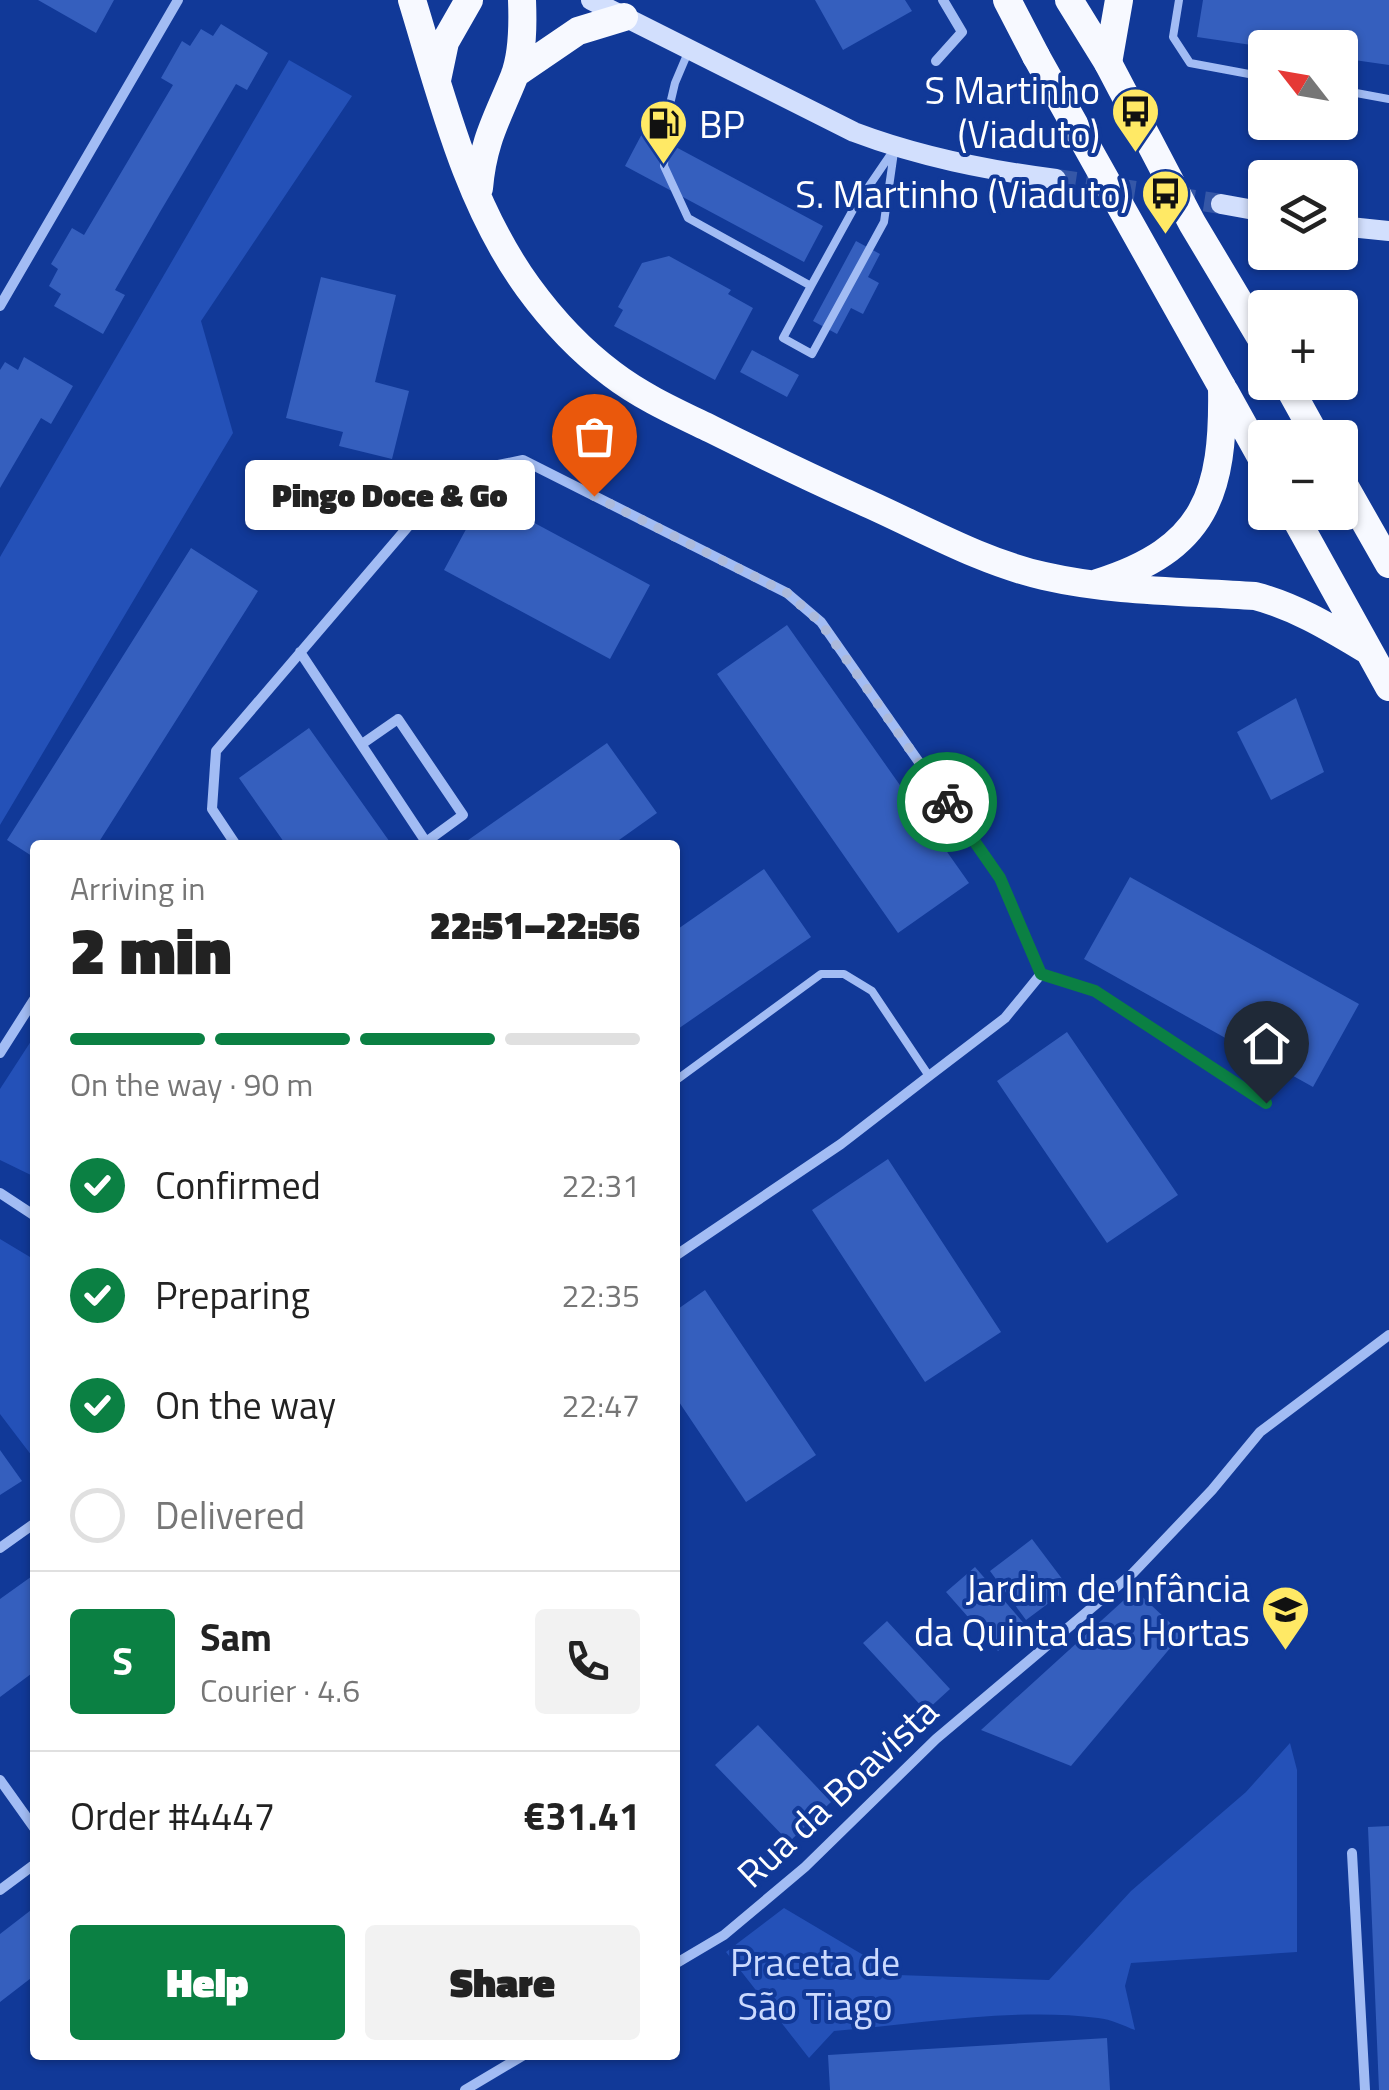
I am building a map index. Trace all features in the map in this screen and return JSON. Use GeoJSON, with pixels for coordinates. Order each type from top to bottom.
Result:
{"type":"FeatureCollection","features":[{"type":"Feature","properties":{"kind":"highway"},"geometry":{"type":"LineString","coordinates":[[412,0],[453,135],[506,254],[526,284],[583,350],[615,377],[656,402],[790,468],[984,556],[1038,575],[1087,586],[1268,600],[1316,620],[1369,651]]}},
{"type":"Feature","properties":{"kind":"highway"},"geometry":{"type":"LineString","coordinates":[[437,82],[445,42],[468,0]]}},
{"type":"Feature","properties":{"kind":"highway"},"geometry":{"type":"LineString","coordinates":[[478,194],[482,155],[515,74],[522,36],[522,0]]}},
{"type":"Feature","properties":{"kind":"highway"},"geometry":{"type":"LineString","coordinates":[[1007,0],[1248,434]]}},
{"type":"Feature","properties":{"kind":"highway"},"geometry":{"type":"LineString","coordinates":[[1069,0],[1248,316]]}},
{"type":"Feature","properties":{"kind":"highway"},"geometry":{"type":"LineString","coordinates":[[1108,63],[1120,0]]}},
{"type":"Feature","properties":{"kind":"highway"},"geometry":{"type":"LineString","coordinates":[[515,74],[578,31],[624,17]]}},
{"type":"Feature","properties":{"kind":"highway"},"geometry":{"type":"LineString","coordinates":[[453,135],[457,122],[468,112],[484,109],[496,113]]}},
{"type":"Feature","properties":{"kind":"highway"},"geometry":{"type":"LineString","coordinates":[[1087,586],[1133,571],[1168,549],[1194,522],[1212,491],[1220,466],[1222,387]]}},
{"type":"Feature","properties":{"kind":"highway"},"geometry":{"type":"LineString","coordinates":[[1358,510],[1389,564]]}},
{"type":"Feature","properties":{"kind":"highway"},"geometry":{"type":"LineString","coordinates":[[1302,530],[1389,686]]}},
{"type":"Feature","properties":{"kind":"main road"},"geometry":{"type":"LineString","coordinates":[[591,0],[813,113],[895,148],[989,170],[1056,179]]}},
{"type":"Feature","properties":{"kind":"main road"},"geometry":{"type":"LineString","coordinates":[[1220,204],[1248,209]]}},
{"type":"Feature","properties":{"kind":"main road"},"geometry":{"type":"LineString","coordinates":[[1358,228],[1389,231]]}},
{"type":"Feature","properties":{"kind":"street"},"geometry":{"type":"LineString","coordinates":[[0,306],[178,0]]}},
{"type":"Feature","properties":{"kind":"street"},"geometry":{"type":"LineString","coordinates":[[936,60],[962,32],[944,0]]}},
{"type":"Feature","properties":{"kind":"street"},"geometry":{"type":"LineString","coordinates":[[233,840],[212,810],[216,751],[453,474],[523,460],[787,593],[820,622],[1000,878],[1041,974],[1095,991],[1266,1103]]}},
{"type":"Feature","properties":{"kind":"street"},"geometry":{"type":"LineString","coordinates":[[300,652],[425,840]]}},
{"type":"Feature","properties":{"kind":"street"},"geometry":{"type":"LineString","coordinates":[[362,744],[398,718],[463,816],[429,840]]}},
{"type":"Feature","properties":{"kind":"street"},"geometry":{"type":"LineString","coordinates":[[680,1253],[841,1144],[1004,1018],[1041,974]]}},
{"type":"Feature","properties":{"kind":"street"},"geometry":{"type":"LineString","coordinates":[[0,1053],[30,1006]]}},
{"type":"Feature","properties":{"kind":"street"},"geometry":{"type":"LineString","coordinates":[[0,1193],[30,1213]]}},
{"type":"Feature","properties":{"kind":"street","name":"Rua da Boavista"},"geometry":{"type":"LineString","coordinates":[[680,1961],[724,1935],[806,1867],[936,1740],[1133,1573],[1212,1490],[1260,1432],[1389,1335]]}},
{"type":"Feature","properties":{"kind":"street"},"geometry":{"type":"LineString","coordinates":[[0,1548],[30,1527]]}},
{"type":"Feature","properties":{"kind":"street"},"geometry":{"type":"LineString","coordinates":[[0,1780],[30,1821]]}},
{"type":"Feature","properties":{"kind":"street"},"geometry":{"type":"LineString","coordinates":[[1352,1852],[1365,2090]]}},
{"type":"Feature","properties":{"kind":"street"},"geometry":{"type":"LineString","coordinates":[[0,1890],[30,1868]]}},
{"type":"Feature","properties":{"kind":"street"},"geometry":{"type":"LineString","coordinates":[[464,2090],[515,2060]]}},
{"type":"Feature","properties":{"kind":"lane"},"geometry":{"type":"LineString","coordinates":[[1178,0],[1173,37],[1190,63],[1248,73]]}},
{"type":"Feature","properties":{"kind":"lane"},"geometry":{"type":"LineString","coordinates":[[689,50],[674,83],[666,121],[664,166],[688,218],[811,286]]}},
{"type":"Feature","properties":{"kind":"lane"},"geometry":{"type":"LineString","coordinates":[[1358,93],[1389,99]]}},
{"type":"Feature","properties":{"kind":"lane"},"geometry":{"type":"LineString","coordinates":[[895,148],[884,222],[812,354],[783,338],[854,208],[895,148]]}},
{"type":"Feature","properties":{"kind":"lane"},"geometry":{"type":"LineString","coordinates":[[680,1077],[821,974],[844,974],[872,991],[929,1076]]}},
{"type":"Feature","properties":{"kind":"green space"},"geometry":{"type":"Polygon","coordinates":[[[289,60],[352,96],[201,321],[233,433],[0,825],[0,557],[289,60]]]}},
{"type":"Feature","properties":{"kind":"green space"},"geometry":{"type":"Polygon","coordinates":[[[30,1043],[30,1175],[0,1160],[0,1089],[30,1043]]]}},
{"type":"Feature","properties":{"kind":"green space"},"geometry":{"type":"Polygon","coordinates":[[[0,1239],[30,1257],[30,1453],[0,1414],[0,1239]]]}},
{"type":"Feature","properties":{"kind":"green space","name":"Praceta de São Tiago"},"geometry":{"type":"Polygon","coordinates":[[[1290,1743],[1297,1770],[1297,1952],[1131,1963],[1125,1986],[1135,2030],[1113,2021],[1067,2015],[967,2018],[834,2031],[809,2058],[726,1952],[784,1908],[897,1975],[1049,1980],[1131,1891],[1246,1792],[1290,1743]]]}},
{"type":"Feature","properties":{"kind":"building"},"geometry":{"type":"Polygon","coordinates":[[[38,0],[114,0],[96,33],[38,0]]]}},
{"type":"Feature","properties":{"kind":"building"},"geometry":{"type":"Polygon","coordinates":[[[815,0],[905,0],[912,11],[843,50],[815,0]]]}},
{"type":"Feature","properties":{"kind":"building"},"geometry":{"type":"Polygon","coordinates":[[[1203,0],[1389,0],[1389,65],[1358,61],[1358,30],[1248,30],[1248,44],[1197,37],[1203,0]]]}},
{"type":"Feature","properties":{"kind":"building"},"geometry":{"type":"Polygon","coordinates":[[[221,24],[268,53],[247,90],[236,84],[160,212],[115,290],[125,295],[103,334],[54,306],[61,294],[49,286],[58,269],[51,264],[72,228],[84,235],[173,85],[161,78],[182,41],[190,46],[201,29],[213,36],[221,24]]]}},
{"type":"Feature","properties":{"kind":"building"},"geometry":{"type":"Polygon","coordinates":[[[644,130],[823,226],[804,262],[625,166],[644,130]]]}},
{"type":"Feature","properties":{"kind":"building"},"geometry":{"type":"Polygon","coordinates":[[[856,241],[880,254],[868,277],[879,283],[863,314],[851,308],[837,334],[813,321],[856,241]]]}},
{"type":"Feature","properties":{"kind":"building"},"geometry":{"type":"Polygon","coordinates":[[[669,256],[731,290],[728,294],[753,308],[715,380],[614,326],[623,310],[618,307],[642,263],[669,256]]]}},
{"type":"Feature","properties":{"kind":"building"},"geometry":{"type":"Polygon","coordinates":[[[321,277],[396,295],[375,382],[409,391],[392,459],[339,446],[343,432],[286,418],[321,277]]]}},
{"type":"Feature","properties":{"kind":"building"},"geometry":{"type":"Polygon","coordinates":[[[752,350],[799,375],[787,397],[740,372],[752,350]]]}},
{"type":"Feature","properties":{"kind":"building"},"geometry":{"type":"Polygon","coordinates":[[[24,357],[73,386],[51,424],[41,418],[0,488],[0,370],[5,362],[18,370],[24,357]]]}},
{"type":"Feature","properties":{"kind":"building"},"geometry":{"type":"Polygon","coordinates":[[[484,496],[650,585],[610,659],[444,570],[484,496]]]}},
{"type":"Feature","properties":{"kind":"building"},"geometry":{"type":"Polygon","coordinates":[[[191,548],[258,591],[100,840],[30,840],[30,855],[7,840],[191,548]]]}},
{"type":"Feature","properties":{"kind":"building"},"geometry":{"type":"Polygon","coordinates":[[[787,625],[969,883],[898,933],[717,674],[787,625]]]}},
{"type":"Feature","properties":{"kind":"building"},"geometry":{"type":"Polygon","coordinates":[[[1296,698],[1324,772],[1271,800],[1237,732],[1296,698]]]}},
{"type":"Feature","properties":{"kind":"building"},"geometry":{"type":"Polygon","coordinates":[[[309,728],[388,840],[282,840],[239,778],[309,728]]]}},
{"type":"Feature","properties":{"kind":"building"},"geometry":{"type":"Polygon","coordinates":[[[607,743],[657,813],[619,840],[468,840],[607,743]]]}},
{"type":"Feature","properties":{"kind":"building"},"geometry":{"type":"Polygon","coordinates":[[[764,869],[811,937],[680,1028],[680,928],[764,869]]]}},
{"type":"Feature","properties":{"kind":"building"},"geometry":{"type":"Polygon","coordinates":[[[1130,877],[1359,1004],[1313,1087],[1084,959],[1130,877]]]}},
{"type":"Feature","properties":{"kind":"building"},"geometry":{"type":"Polygon","coordinates":[[[1067,1032],[1178,1195],[1107,1243],[997,1081],[1067,1032]]]}},
{"type":"Feature","properties":{"kind":"building"},"geometry":{"type":"Polygon","coordinates":[[[888,1159],[1001,1332],[925,1382],[812,1210],[888,1159]]]}},
{"type":"Feature","properties":{"kind":"building"},"geometry":{"type":"Polygon","coordinates":[[[705,1290],[816,1455],[746,1502],[680,1403],[680,1308],[705,1290]]]}},
{"type":"Feature","properties":{"kind":"building"},"geometry":{"type":"Polygon","coordinates":[[[0,1450],[22,1481],[0,1495],[0,1450]]]}},
{"type":"Feature","properties":{"kind":"building"},"geometry":{"type":"Polygon","coordinates":[[[1032,1539],[1069,1588],[1026,1620],[990,1571],[1032,1539]]]}},
{"type":"Feature","properties":{"kind":"building"},"geometry":{"type":"Polygon","coordinates":[[[975,1567],[1027,1627],[998,1651],[946,1592],[975,1567]]]}},
{"type":"Feature","properties":{"kind":"building"},"geometry":{"type":"Polygon","coordinates":[[[30,1578],[30,1675],[0,1697],[0,1599],[30,1578]]]}},
{"type":"Feature","properties":{"kind":"building"},"geometry":{"type":"Polygon","coordinates":[[[1135,1590],[1182,1634],[1071,1766],[981,1730],[1135,1590]]]}},
{"type":"Feature","properties":{"kind":"building"},"geometry":{"type":"Polygon","coordinates":[[[887,1621],[950,1689],[926,1711],[863,1643],[887,1621]]]}},
{"type":"Feature","properties":{"kind":"building"},"geometry":{"type":"Polygon","coordinates":[[[758,1725],[831,1802],[789,1842],[715,1765],[758,1725]]]}},
{"type":"Feature","properties":{"kind":"building"},"geometry":{"type":"Polygon","coordinates":[[[1389,1826],[1389,2090],[1379,2090],[1368,1827],[1389,1826]]]}},
{"type":"Feature","properties":{"kind":"building"},"geometry":{"type":"Polygon","coordinates":[[[30,1911],[30,1979],[0,2002],[0,1934],[30,1911]]]}},
{"type":"Feature","properties":{"kind":"building"},"geometry":{"type":"Polygon","coordinates":[[[1107,2038],[1110,2090],[830,2090],[828,2055],[1107,2038]]]}},
{"type":"Feature","properties":{"kind":"tunnel"},"geometry":{"type":"LineString","coordinates":[[1056,179],[1221,204]]}},
{"type":"Feature","properties":{"kind":"way so far"},"geometry":{"type":"LineString","coordinates":[[594,496],[787,593],[820,622],[947,802]]}},
{"type":"Feature","properties":{"kind":"place","name":"S Martinho (Viaduto)"},"geometry":{"type":"Point","coordinates":[1135,154]}},
{"type":"Feature","properties":{"kind":"place","name":"BP"},"geometry":{"type":"Point","coordinates":[664,166]}},
{"type":"Feature","properties":{"kind":"place","name":"S. Martinho (Viaduto)"},"geometry":{"type":"Point","coordinates":[1165,236]}},
{"type":"Feature","properties":{"kind":"place","name":"Pingo Doce & Go"},"geometry":{"type":"Point","coordinates":[594,496]}},
{"type":"Feature","properties":{"kind":"place","name":"Jardim de Infância da Quinta das Hortas"},"geometry":{"type":"Point","coordinates":[1285,1652]}},
{"type":"Feature","properties":{"kind":"route"},"geometry":{"type":"LineString","coordinates":[[947,802],[1000,878],[1041,974],[1095,991],[1266,1103]]}}]}
